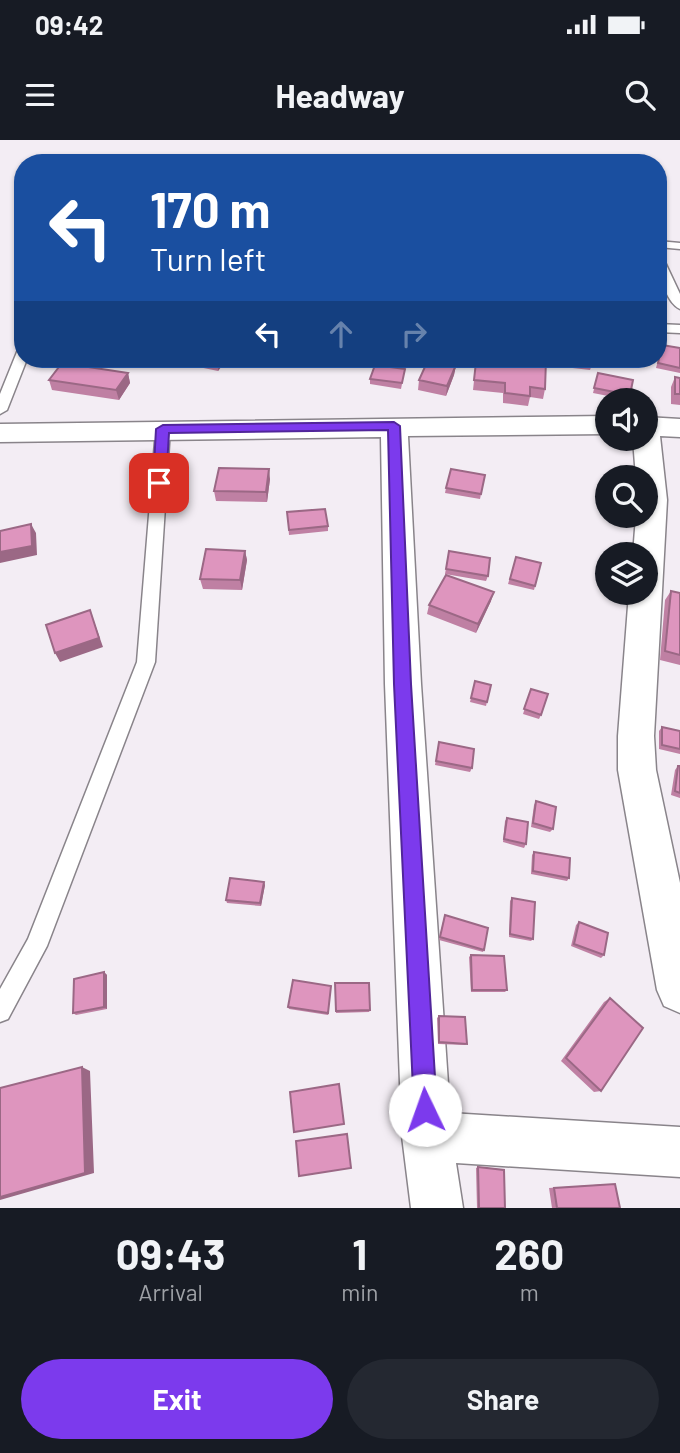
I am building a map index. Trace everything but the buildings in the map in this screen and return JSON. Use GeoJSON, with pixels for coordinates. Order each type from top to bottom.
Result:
{"type":"FeatureCollection","features":[{"type":"Feature","properties":{"kind":"street"},"geometry":{"type":"LineString","coordinates":[[0,433],[595,425]]}},
{"type":"Feature","properties":{"kind":"street"},"geometry":{"type":"LineString","coordinates":[[394,426],[402,684],[427,1136],[437,1208]]}},
{"type":"Feature","properties":{"kind":"street"},"geometry":{"type":"LineString","coordinates":[[658,427],[680,428]]}},
{"type":"Feature","properties":{"kind":"street"},"geometry":{"type":"LineString","coordinates":[[648,451],[652,500],[649,542]]}},
{"type":"Feature","properties":{"kind":"street"},"geometry":{"type":"LineString","coordinates":[[644,605],[636,736],[637,770],[680,990]]}},
{"type":"Feature","properties":{"kind":"street"},"geometry":{"type":"LineString","coordinates":[[427,1136],[680,1152]]}},
{"type":"Feature","properties":{"kind":"lane"},"geometry":{"type":"LineString","coordinates":[[667,278],[680,306]]}},
{"type":"Feature","properties":{"kind":"lane"},"geometry":{"type":"LineString","coordinates":[[0,410],[17,368]]}},
{"type":"Feature","properties":{"kind":"lane"},"geometry":{"type":"LineString","coordinates":[[0,1012],[36,946],[146,662],[163,429]]}},
{"type":"Feature","properties":{"kind":"route"},"geometry":{"type":"LineString","coordinates":[[159,483],[163,429],[394,426],[402,684],[425,1110]]}}]}
